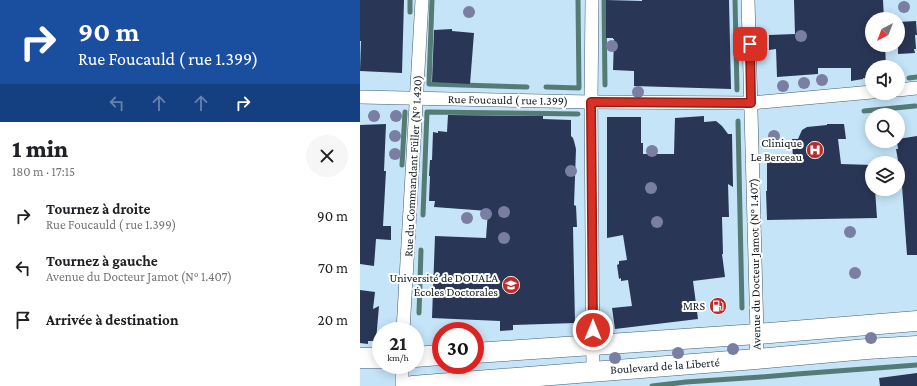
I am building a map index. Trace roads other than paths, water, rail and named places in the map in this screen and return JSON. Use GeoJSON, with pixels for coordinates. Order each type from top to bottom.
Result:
{"type":"FeatureCollection","features":[{"type":"Feature","properties":{"kind":"main road"},"geometry":{"type":"LineString","coordinates":[[484,352],[917,322]]}},
{"type":"Feature","properties":{"kind":"main road","name":"Boulevard de la Liberté"},"geometry":{"type":"LineString","coordinates":[[412,386],[917,346]]}},
{"type":"Feature","properties":{"kind":"main road"},"geometry":{"type":"LineString","coordinates":[[360,358],[372,358]]}},
{"type":"Feature","properties":{"kind":"street","name":"Rue du Commandant Füller (N° 1.420)"},"geometry":{"type":"LineString","coordinates":[[404,322],[422,0]]}},
{"type":"Feature","properties":{"kind":"street"},"geometry":{"type":"LineString","coordinates":[[592,0],[591,102],[594,372]]}},
{"type":"Feature","properties":{"kind":"street","name":"Avenue du Docteur Jamot (N° 1.407)"},"geometry":{"type":"LineString","coordinates":[[748,0],[757,334],[756,359]]}},
{"type":"Feature","properties":{"kind":"street"},"geometry":{"type":"LineString","coordinates":[[905,89],[917,88]]}},
{"type":"Feature","properties":{"kind":"street","name":"Rue Foucauld ( rue 1.399)"},"geometry":{"type":"LineString","coordinates":[[360,97],[591,102],[751,103],[865,93]]}},
{"type":"Feature","properties":{"kind":"street"},"geometry":{"type":"LineString","coordinates":[[402,374],[402,386]]}},
{"type":"Feature","properties":{"kind":"waterway"},"geometry":{"type":"LineString","coordinates":[[410,0],[410,12]]}},
{"type":"Feature","properties":{"kind":"waterway"},"geometry":{"type":"LineString","coordinates":[[432,0],[429,84],[527,87]]}},
{"type":"Feature","properties":{"kind":"waterway"},"geometry":{"type":"LineString","coordinates":[[546,87],[579,88],[578,0]]}},
{"type":"Feature","properties":{"kind":"waterway"},"geometry":{"type":"LineString","coordinates":[[604,0],[605,85]]}},
{"type":"Feature","properties":{"kind":"waterway"},"geometry":{"type":"LineString","coordinates":[[735,0],[737,90]]}},
{"type":"Feature","properties":{"kind":"waterway"},"geometry":{"type":"LineString","coordinates":[[909,78],[917,77]]}},
{"type":"Feature","properties":{"kind":"waterway"},"geometry":{"type":"LineString","coordinates":[[864,111],[915,106]]}},
{"type":"Feature","properties":{"kind":"waterway"},"geometry":{"type":"LineString","coordinates":[[402,165],[405,112]]}},
{"type":"Feature","properties":{"kind":"waterway"},"geometry":{"type":"LineString","coordinates":[[423,215],[427,112],[578,114]]}},
{"type":"Feature","properties":{"kind":"waterway"},"geometry":{"type":"LineString","coordinates":[[738,121],[742,308]]}},
{"type":"Feature","properties":{"kind":"waterway"},"geometry":{"type":"LineString","coordinates":[[419,313],[421,250]]}},
{"type":"Feature","properties":{"kind":"waterway"},"geometry":{"type":"LineString","coordinates":[[652,386],[686,382],[917,365]]}},
{"type":"Feature","properties":{"kind":"place","name":"Clinique Le Berceau"},"geometry":{"type":"Point","coordinates":[815,150]}},
{"type":"Feature","properties":{"kind":"place","name":"Université de DOUALA Écoles Doctorales"},"geometry":{"type":"Point","coordinates":[511,285]}},
{"type":"Feature","properties":{"kind":"place","name":"MRS"},"geometry":{"type":"Point","coordinates":[718,306]}}]}
